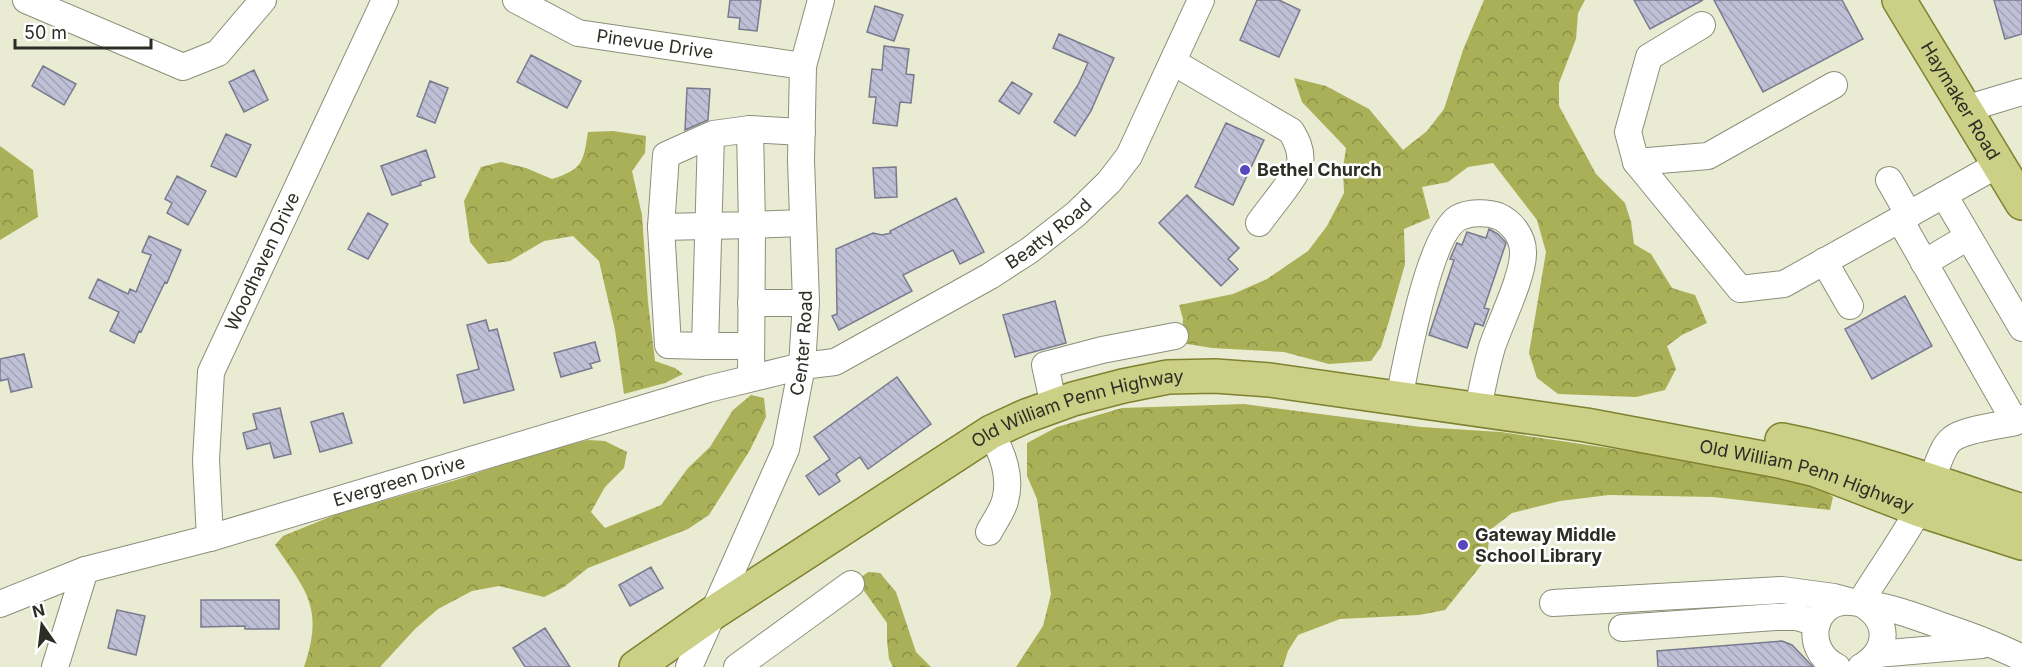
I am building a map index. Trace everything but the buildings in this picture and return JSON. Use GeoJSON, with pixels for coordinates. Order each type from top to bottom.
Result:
{"type":"FeatureCollection","features":[{"type":"Feature","properties":{"kind":"main road","name":"Haymaker Road"},"geometry":{"type":"LineString","coordinates":[[1899,0],[2022,203]]}},
{"type":"Feature","properties":{"kind":"main road","name":"Old William Penn Highway"},"geometry":{"type":"LineString","coordinates":[[636,667],[713,613],[991,432],[1054,406],[1123,386],[1168,377],[1215,376],[1270,381],[1586,425],[1685,429],[1778,439],[1818,447],[2022,543]]}},
{"type":"Feature","properties":{"kind":"main road","name":"Old William Penn Highway"},"geometry":{"type":"LineString","coordinates":[[1926,496],[2022,511]]}},
{"type":"Feature","properties":{"kind":"street"},"geometry":{"type":"LineString","coordinates":[[26,0],[183,67],[218,53],[263,0]]}},
{"type":"Feature","properties":{"kind":"street","name":"Woodhaven Drive"},"geometry":{"type":"LineString","coordinates":[[210,538],[206,460],[211,372],[385,0]]}},
{"type":"Feature","properties":{"kind":"street","name":"Pinevue Drive"},"geometry":{"type":"LineString","coordinates":[[516,0],[578,33],[803,66]]}},
{"type":"Feature","properties":{"kind":"street","name":"Center Road"},"geometry":{"type":"LineString","coordinates":[[693,666],[713,613],[786,448],[802,366],[806,303],[801,132],[803,66],[821,0]]}},
{"type":"Feature","properties":{"kind":"street","name":"Beatty Road"},"geometry":{"type":"LineString","coordinates":[[802,366],[835,362],[864,347],[990,276],[1030,250],[1076,214],[1109,182],[1129,156],[1201,0]]}},
{"type":"Feature","properties":{"kind":"street"},"geometry":{"type":"LineString","coordinates":[[1702,26],[1649,57],[1628,132],[1636,162],[1740,289],[1784,284],[1999,164]]}},
{"type":"Feature","properties":{"kind":"street"},"geometry":{"type":"LineString","coordinates":[[1173,62],[1291,131],[1296,140],[1301,152],[1300,165],[1259,223]]}},
{"type":"Feature","properties":{"kind":"street"},"geometry":{"type":"LineString","coordinates":[[1636,162],[1708,156],[1834,85]]}},
{"type":"Feature","properties":{"kind":"street"},"geometry":{"type":"LineString","coordinates":[[1965,109],[2022,92]]}},
{"type":"Feature","properties":{"kind":"street"},"geometry":{"type":"LineString","coordinates":[[750,129],[751,378]]}},
{"type":"Feature","properties":{"kind":"street"},"geometry":{"type":"LineString","coordinates":[[751,346],[668,345],[661,227],[666,155],[711,135],[750,129],[801,132]]}},
{"type":"Feature","properties":{"kind":"street"},"geometry":{"type":"LineString","coordinates":[[705,346],[711,135]]}},
{"type":"Feature","properties":{"kind":"street"},"geometry":{"type":"LineString","coordinates":[[1855,602],[1926,496],[1945,447],[1953,438],[2018,420],[1924,262],[1889,180]]}},
{"type":"Feature","properties":{"kind":"street"},"geometry":{"type":"LineString","coordinates":[[1944,195],[2022,328]]}},
{"type":"Feature","properties":{"kind":"street"},"geometry":{"type":"LineString","coordinates":[[1399,399],[1409,348],[1435,254],[1448,230],[1458,219],[1476,213],[1498,216],[1510,224],[1518,233],[1524,251],[1521,268],[1492,349],[1478,409]]}},
{"type":"Feature","properties":{"kind":"street"},"geometry":{"type":"LineString","coordinates":[[661,227],[803,223]]}},
{"type":"Feature","properties":{"kind":"street"},"geometry":{"type":"LineString","coordinates":[[1924,262],[1968,237]]}},
{"type":"Feature","properties":{"kind":"street"},"geometry":{"type":"LineString","coordinates":[[1824,261],[1850,306]]}},
{"type":"Feature","properties":{"kind":"street"},"geometry":{"type":"LineString","coordinates":[[751,303],[806,303]]}},
{"type":"Feature","properties":{"kind":"street"},"geometry":{"type":"LineString","coordinates":[[1054,406],[1045,365],[1102,350],[1175,336]]}},
{"type":"Feature","properties":{"kind":"street","name":"Evergreen Drive"},"geometry":{"type":"LineString","coordinates":[[0,604],[85,570],[210,538],[697,392],[802,366]]}},
{"type":"Feature","properties":{"kind":"street"},"geometry":{"type":"LineString","coordinates":[[989,531],[1005,502],[1008,477],[1002,453],[991,432]]}},
{"type":"Feature","properties":{"kind":"street"},"geometry":{"type":"LineString","coordinates":[[56,667],[85,570]]}},
{"type":"Feature","properties":{"kind":"street"},"geometry":{"type":"LineString","coordinates":[[737,667],[851,584]]}},
{"type":"Feature","properties":{"kind":"street"},"geometry":{"type":"LineString","coordinates":[[1782,590],[1784,617]]}},
{"type":"Feature","properties":{"kind":"street"},"geometry":{"type":"LineString","coordinates":[[1553,603],[1782,590],[1834,597],[1895,610],[1992,644],[2022,658]]}},
{"type":"Feature","properties":{"kind":"street"},"geometry":{"type":"LineString","coordinates":[[1837,667],[1820,654],[1815,633],[1817,623],[1830,607],[1839,603],[1855,602],[1869,608],[1881,625],[1881,644],[1869,660]]}},
{"type":"Feature","properties":{"kind":"street"},"geometry":{"type":"LineString","coordinates":[[1622,628],[1784,617],[1797,617],[1817,623]]}},
{"type":"Feature","properties":{"kind":"street"},"geometry":{"type":"LineString","coordinates":[[1869,660],[1992,644]]}},
{"type":"Feature","properties":{"kind":"green space"},"geometry":{"type":"Polygon","coordinates":[[[1484,0],[1585,0],[1578,13],[1576,39],[1559,83],[1559,106],[1596,174],[1625,203],[1634,244],[1651,254],[1672,288],[1695,295],[1707,323],[1682,335],[1667,346],[1676,369],[1665,390],[1636,397],[1558,394],[1537,378],[1529,353],[1546,252],[1537,220],[1493,163],[1468,167],[1448,182],[1422,187],[1430,218],[1404,229],[1405,264],[1381,347],[1371,361],[1329,364],[1284,352],[1212,348],[1181,343],[1183,319],[1179,305],[1233,294],[1267,279],[1308,251],[1327,226],[1344,193],[1343,168],[1346,148],[1302,102],[1294,78],[1326,86],[1369,109],[1403,150],[1427,131],[1444,109],[1463,50],[1484,0]]]}},
{"type":"Feature","properties":{"kind":"green space"},"geometry":{"type":"Polygon","coordinates":[[[613,131],[646,136],[645,153],[632,171],[642,215],[655,361],[675,368],[683,374],[665,383],[624,394],[615,330],[599,261],[573,236],[544,241],[510,261],[488,264],[470,242],[464,201],[481,167],[501,162],[526,168],[552,179],[570,172],[580,163],[585,151],[588,132],[613,131]]]}},
{"type":"Feature","properties":{"kind":"green space"},"geometry":{"type":"Polygon","coordinates":[[[0,146],[33,170],[38,217],[0,240],[0,146]]]}},
{"type":"Feature","properties":{"kind":"green space"},"geometry":{"type":"Polygon","coordinates":[[[751,395],[764,398],[766,417],[750,450],[709,515],[688,529],[588,568],[564,587],[544,597],[499,586],[472,591],[438,609],[415,629],[380,667],[304,667],[310,647],[312,615],[304,589],[275,545],[283,536],[337,514],[456,480],[536,453],[588,440],[605,441],[627,452],[624,468],[605,487],[591,512],[605,528],[661,505],[688,468],[710,447],[733,410],[751,395]]]}},
{"type":"Feature","properties":{"kind":"green space"},"geometry":{"type":"Polygon","coordinates":[[[1244,404],[1421,427],[1501,432],[1803,477],[1833,497],[1830,510],[1713,497],[1609,495],[1560,501],[1512,513],[1490,530],[1487,558],[1445,610],[1419,615],[1340,619],[1298,635],[1288,651],[1283,667],[1016,667],[1043,626],[1051,594],[1037,499],[1027,476],[1027,443],[1057,427],[1122,408],[1244,404]]]}},
{"type":"Feature","properties":{"kind":"green space"},"geometry":{"type":"Polygon","coordinates":[[[868,572],[880,573],[896,592],[916,652],[931,667],[893,667],[889,659],[887,623],[862,588],[860,578],[868,572]]]}},
{"type":"Feature","properties":{"kind":"place","name":"Bethel Church"},"geometry":{"type":"Point","coordinates":[1245,170]}},
{"type":"Feature","properties":{"kind":"place","name":"Gateway Middle School Library"},"geometry":{"type":"Point","coordinates":[1463,545]}}]}
